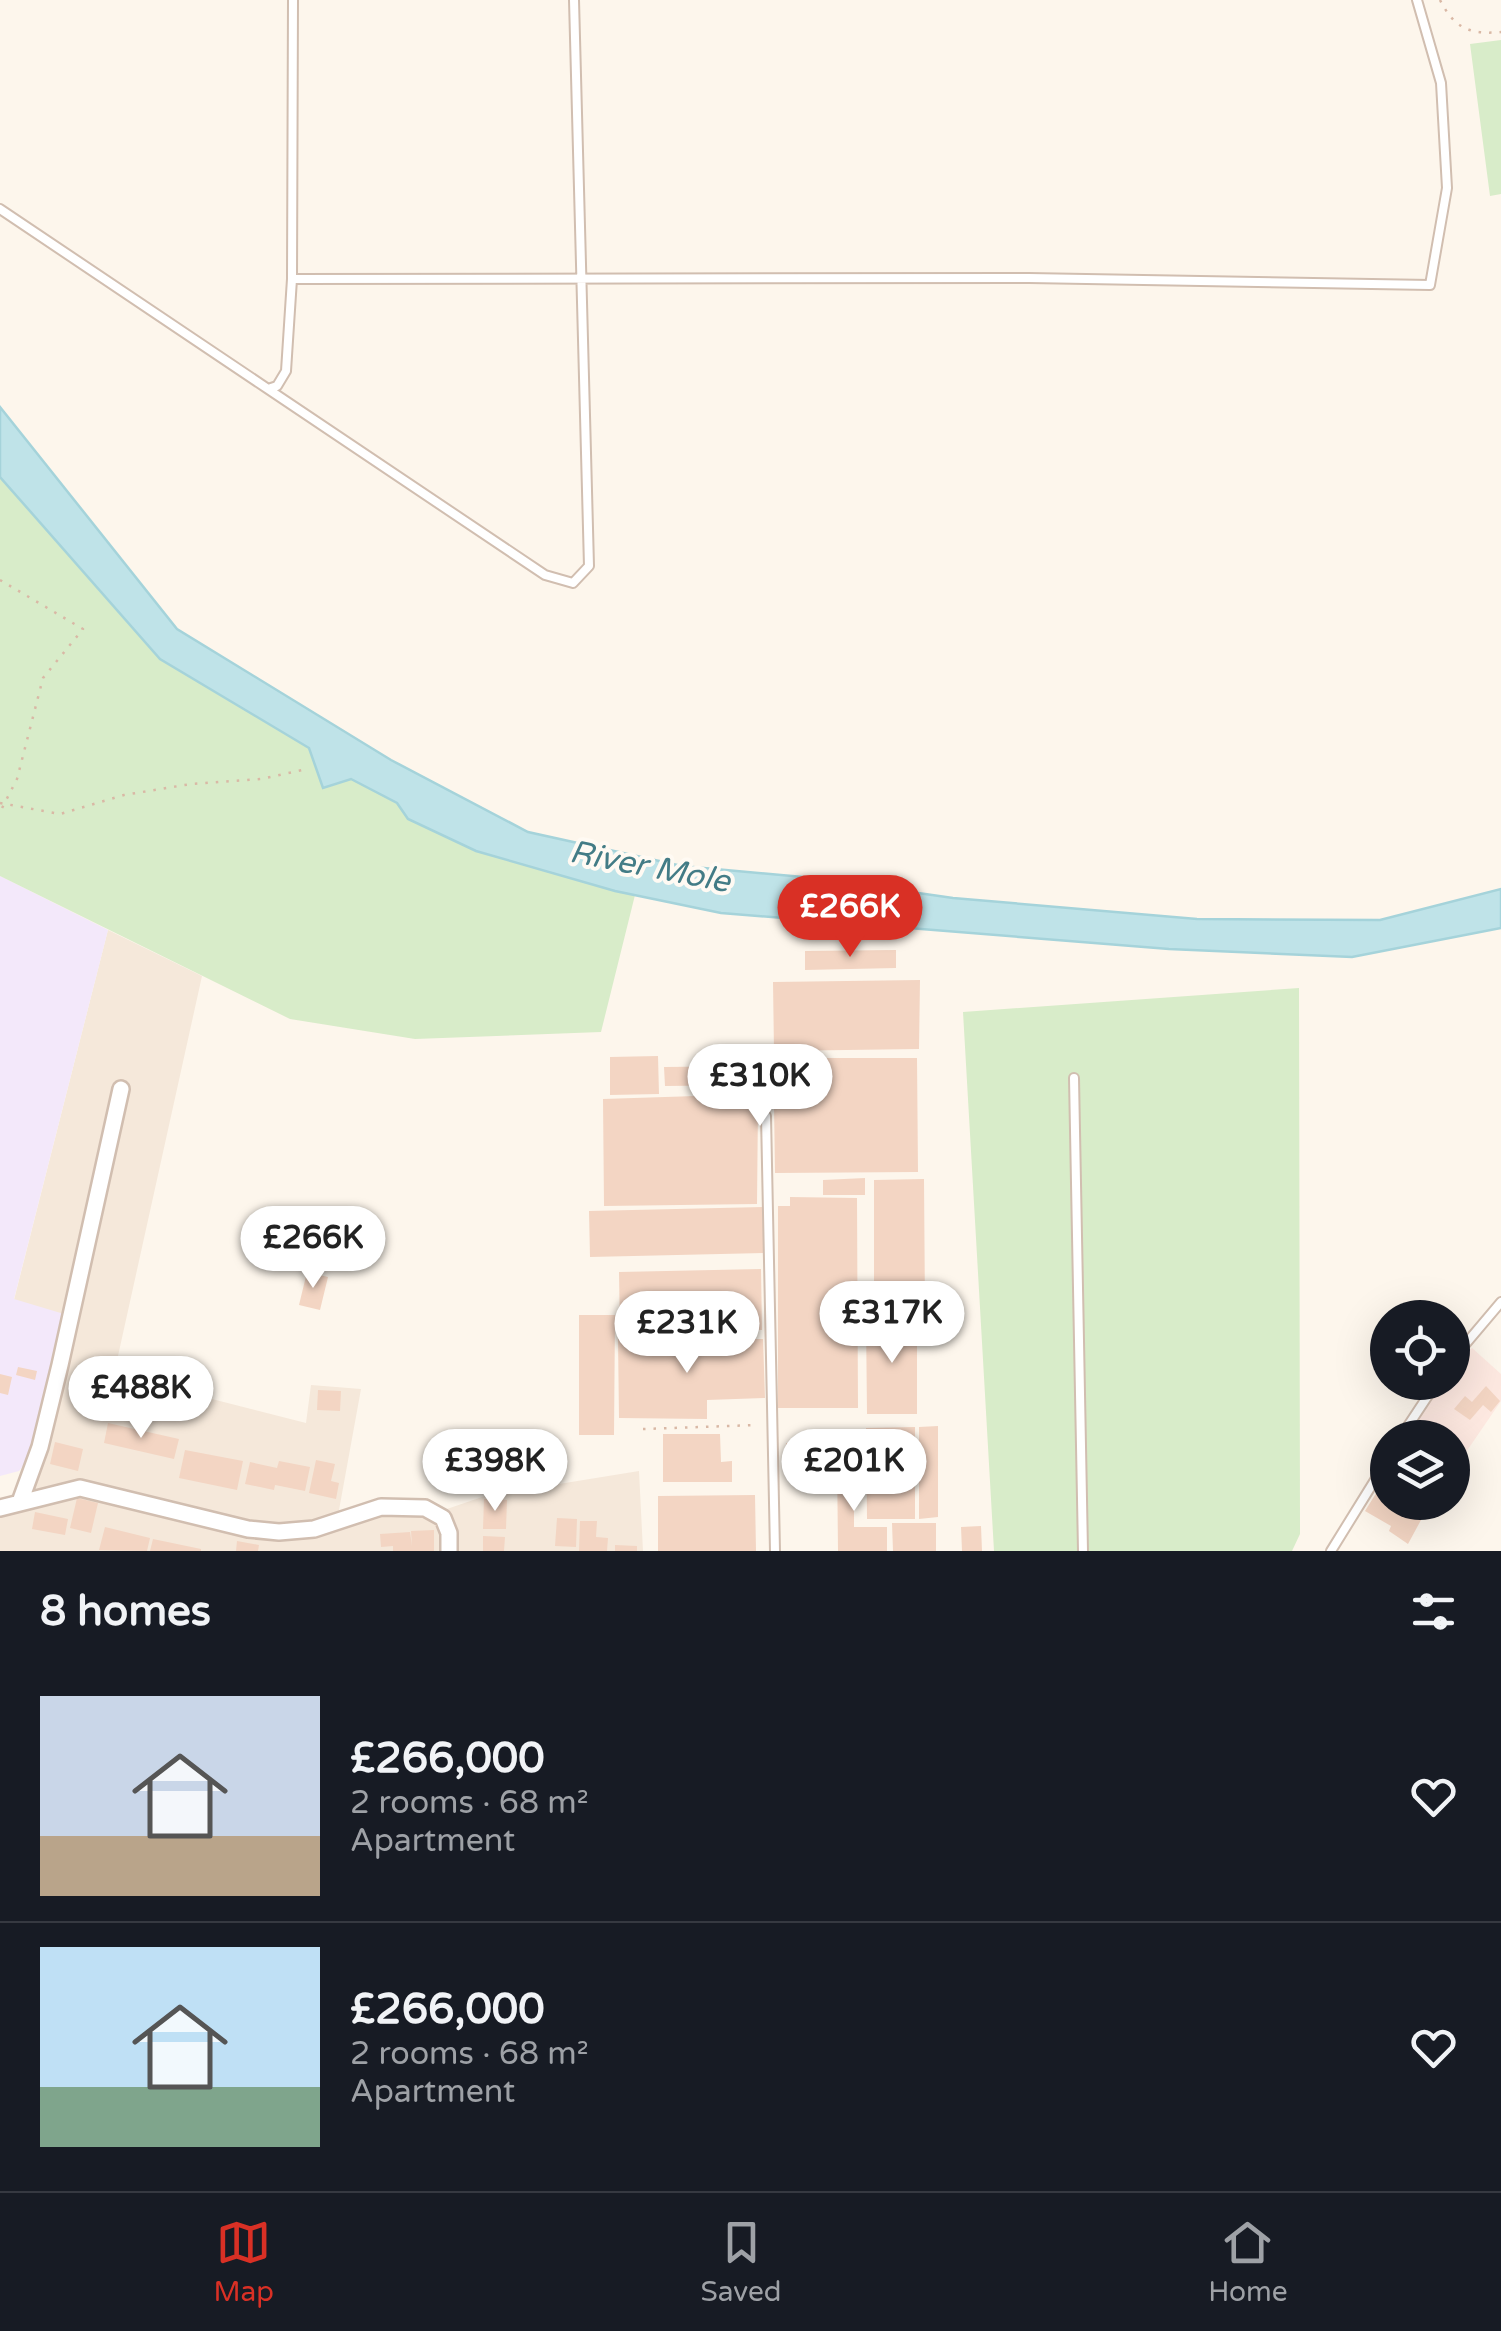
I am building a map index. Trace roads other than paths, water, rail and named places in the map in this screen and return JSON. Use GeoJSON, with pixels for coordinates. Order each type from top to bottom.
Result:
{"type":"FeatureCollection","features":[{"type":"Feature","properties":{"kind":"street"},"geometry":{"type":"LineString","coordinates":[[20,1502],[40,1447],[60,1365],[120,1089]]}},
{"type":"Feature","properties":{"kind":"street"},"geometry":{"type":"LineString","coordinates":[[0,1508],[69,1489],[93,1489],[248,1529],[279,1532],[314,1529],[381,1507],[425,1508],[443,1518],[449,1533],[448,1551]]}},
{"type":"Feature","properties":{"kind":"lane"},"geometry":{"type":"LineString","coordinates":[[268,389],[277,386],[286,372],[292,279],[293,0]]}},
{"type":"Feature","properties":{"kind":"lane"},"geometry":{"type":"LineString","coordinates":[[0,209],[545,575],[573,583],[589,566],[574,0]]}},
{"type":"Feature","properties":{"kind":"lane"},"geometry":{"type":"LineString","coordinates":[[292,279],[1028,278],[1430,285],[1447,188],[1441,83],[1418,0]]}},
{"type":"Feature","properties":{"kind":"lane"},"geometry":{"type":"LineString","coordinates":[[1074,1078],[1084,1551]]}},
{"type":"Feature","properties":{"kind":"lane"},"geometry":{"type":"LineString","coordinates":[[766,1116],[774,1551]]}},
{"type":"Feature","properties":{"kind":"lane"},"geometry":{"type":"LineString","coordinates":[[1470,1339],[1501,1302]]}},
{"type":"Feature","properties":{"kind":"lane"},"geometry":{"type":"LineString","coordinates":[[1331,1551],[1370,1488]]}},
{"type":"Feature","properties":{"kind":"water","name":"River Mole"},"geometry":{"type":"Polygon","coordinates":[[[0,407],[177,629],[391,760],[528,832],[682,866],[814,878],[953,898],[1197,919],[1380,920],[1501,889],[1501,928],[1352,957],[1169,949],[721,913],[615,891],[476,851],[408,819],[397,803],[351,779],[323,788],[309,748],[160,659],[0,477],[0,407]]]}}]}
